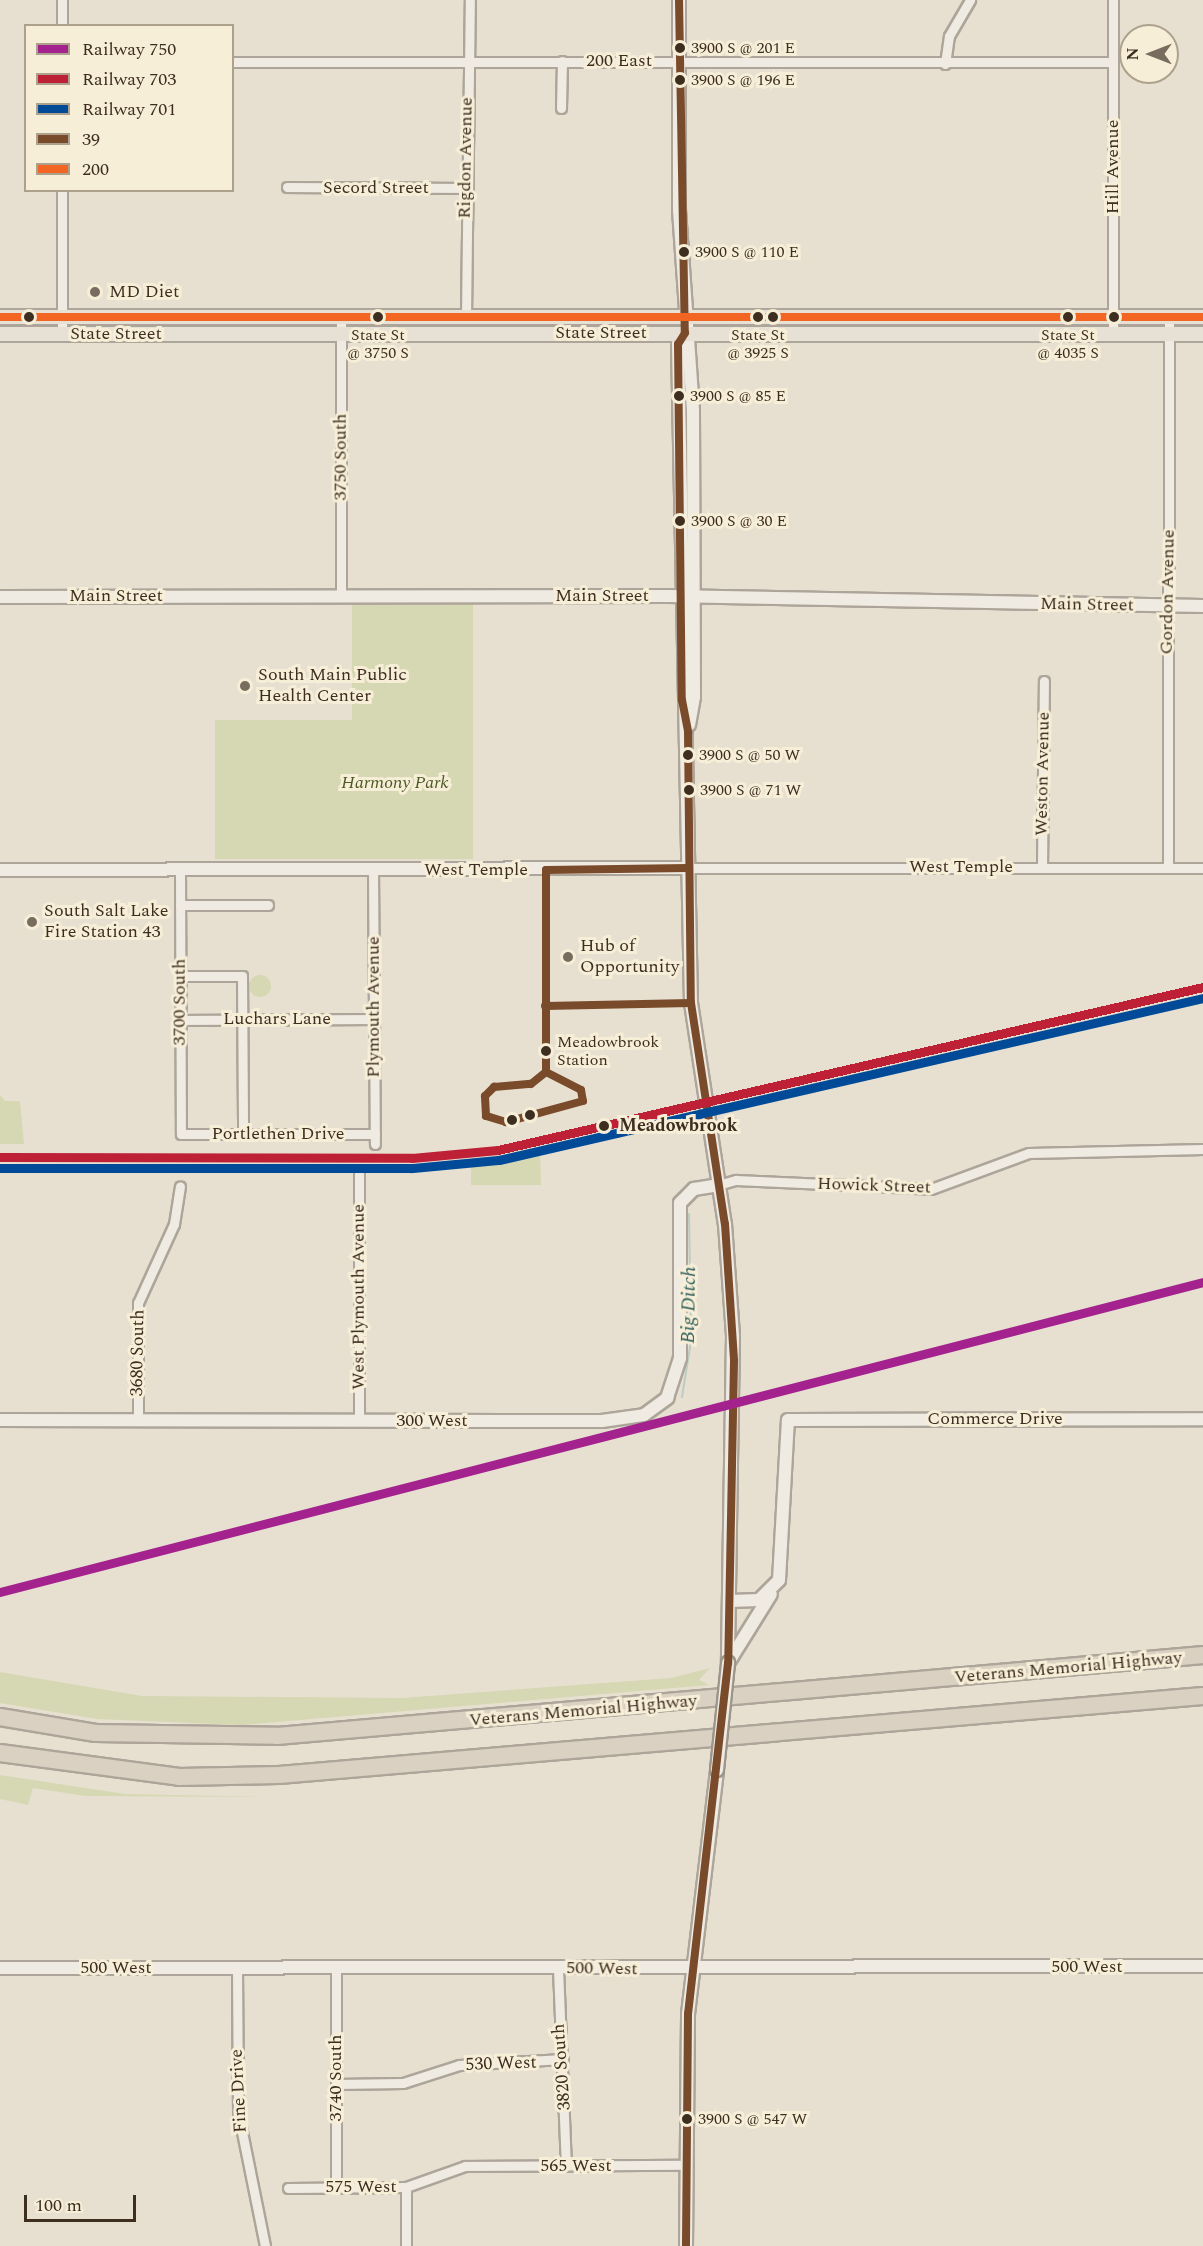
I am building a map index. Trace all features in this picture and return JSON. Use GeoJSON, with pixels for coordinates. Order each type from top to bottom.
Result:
{"type":"FeatureCollection","features":[{"type":"Feature","properties":{"kind":"highway","name":"Veterans Memorial Highway"},"geometry":{"type":"LineString","coordinates":[[0,1717],[96,1733],[277,1736],[1203,1655]]}},
{"type":"Feature","properties":{"kind":"highway","name":"Veterans Memorial Highway"},"geometry":{"type":"LineString","coordinates":[[0,1753],[97,1771],[178,1777],[279,1775],[1203,1696]]}},
{"type":"Feature","properties":{"kind":"main road"},"geometry":{"type":"LineString","coordinates":[[679,0],[685,333],[678,344],[694,697],[688,732],[691,1003],[729,1264],[734,1382],[728,1663],[717,1770],[691,1969],[686,2246]]}},
{"type":"Feature","properties":{"kind":"main road","name":"State Street"},"geometry":{"type":"LineString","coordinates":[[0,317],[341,318],[685,315],[1203,317]]}},
{"type":"Feature","properties":{"kind":"main road","name":"State Street"},"geometry":{"type":"LineString","coordinates":[[0,334],[1203,334]]}},
{"type":"Feature","properties":{"kind":"main road","name":"Main Street"},"geometry":{"type":"LineString","coordinates":[[0,597],[688,597],[1203,606]]}},
{"type":"Feature","properties":{"kind":"main road","name":"West Temple"},"geometry":{"type":"LineString","coordinates":[[0,870],[688,868]]}},
{"type":"Feature","properties":{"kind":"main road","name":"300 West"},"geometry":{"type":"LineString","coordinates":[[0,1420],[615,1421],[652,1411],[672,1389],[680,1358],[679,1209],[694,1189],[718,1185]]}},
{"type":"Feature","properties":{"kind":"main road","name":"Commerce Drive"},"geometry":{"type":"LineString","coordinates":[[771,1593],[783,1566],[788,1420],[1203,1419]]}},
{"type":"Feature","properties":{"kind":"main road"},"geometry":{"type":"LineString","coordinates":[[730,1602],[771,1593]]}},
{"type":"Feature","properties":{"kind":"main road"},"geometry":{"type":"LineString","coordinates":[[728,1663],[771,1593]]}},
{"type":"Feature","properties":{"kind":"main road","name":"500 West"},"geometry":{"type":"LineString","coordinates":[[0,1968],[691,1969],[1203,1966]]}},
{"type":"Feature","properties":{"kind":"street"},"geometry":{"type":"LineString","coordinates":[[62,0],[62,24]]}},
{"type":"Feature","properties":{"kind":"street","name":"Rigdon Avenue"},"geometry":{"type":"LineString","coordinates":[[466,316],[470,0]]}},
{"type":"Feature","properties":{"kind":"street"},"geometry":{"type":"LineString","coordinates":[[945,64],[949,36],[970,0]]}},
{"type":"Feature","properties":{"kind":"street","name":"Hill Avenue"},"geometry":{"type":"LineString","coordinates":[[1113,0],[1113,334]]}},
{"type":"Feature","properties":{"kind":"street"},"geometry":{"type":"LineString","coordinates":[[561,108],[562,61]]}},
{"type":"Feature","properties":{"kind":"street","name":"200 East"},"geometry":{"type":"LineString","coordinates":[[234,62],[562,61],[945,64],[1113,62]]}},
{"type":"Feature","properties":{"kind":"street","name":"Secord Street"},"geometry":{"type":"LineString","coordinates":[[286,187],[466,188]]}},
{"type":"Feature","properties":{"kind":"street"},"geometry":{"type":"LineString","coordinates":[[62,192],[62,334]]}},
{"type":"Feature","properties":{"kind":"street","name":"Gordon Avenue"},"geometry":{"type":"LineString","coordinates":[[1168,867],[1169,317]]}},
{"type":"Feature","properties":{"kind":"street","name":"3750 South"},"geometry":{"type":"LineString","coordinates":[[341,318],[341,596]]}},
{"type":"Feature","properties":{"kind":"street","name":"Weston Avenue"},"geometry":{"type":"LineString","coordinates":[[1042,866],[1044,681]]}},
{"type":"Feature","properties":{"kind":"street","name":"West Temple"},"geometry":{"type":"LineString","coordinates":[[688,868],[1042,866],[1203,868]]}},
{"type":"Feature","properties":{"kind":"street","name":"3700 South"},"geometry":{"type":"LineString","coordinates":[[180,870],[181,1134]]}},
{"type":"Feature","properties":{"kind":"street","name":"Plymouth Avenue"},"geometry":{"type":"LineString","coordinates":[[373,870],[375,1139]]}},
{"type":"Feature","properties":{"kind":"street"},"geometry":{"type":"LineString","coordinates":[[180,905],[268,905]]}},
{"type":"Feature","properties":{"kind":"street"},"geometry":{"type":"LineString","coordinates":[[180,976],[242,976],[243,1134]]}},
{"type":"Feature","properties":{"kind":"street","name":"Luchars Lane"},"geometry":{"type":"LineString","coordinates":[[180,1020],[374,1019]]}},
{"type":"Feature","properties":{"kind":"street","name":"Portlethen Drive"},"geometry":{"type":"LineString","coordinates":[[181,1134],[375,1139]]}},
{"type":"Feature","properties":{"kind":"street","name":"Howick Street"},"geometry":{"type":"LineString","coordinates":[[718,1185],[736,1180],[931,1189],[1029,1153],[1203,1149]]}},
{"type":"Feature","properties":{"kind":"street","name":"West Plymouth Avenue"},"geometry":{"type":"LineString","coordinates":[[359,1174],[359,1421]]}},
{"type":"Feature","properties":{"kind":"street","name":"3680 South"},"geometry":{"type":"LineString","coordinates":[[138,1421],[138,1303],[174,1224],[180,1186]]}},
{"type":"Feature","properties":{"kind":"street","name":"Fine Drive"},"geometry":{"type":"LineString","coordinates":[[237,1968],[238,2120],[261,2205],[266,2246]]}},
{"type":"Feature","properties":{"kind":"street","name":"3740 South"},"geometry":{"type":"LineString","coordinates":[[336,1968],[336,2187]]}},
{"type":"Feature","properties":{"kind":"street","name":"3820 South"},"geometry":{"type":"LineString","coordinates":[[558,1968],[566,2166]]}},
{"type":"Feature","properties":{"kind":"street","name":"530 West"},"geometry":{"type":"LineString","coordinates":[[336,2084],[403,2084],[439,2071],[469,2064],[563,2059]]}},
{"type":"Feature","properties":{"kind":"street","name":"565 West"},"geometry":{"type":"LineString","coordinates":[[465,2166],[686,2166]]}},
{"type":"Feature","properties":{"kind":"street","name":"575 West"},"geometry":{"type":"LineString","coordinates":[[288,2187],[406,2187],[465,2166]]}},
{"type":"Feature","properties":{"kind":"street"},"geometry":{"type":"LineString","coordinates":[[406,2187],[406,2246]]}},
{"type":"Feature","properties":{"kind":"green space","name":"Harmony Park"},"geometry":{"type":"Polygon","coordinates":[[[352,604],[473,604],[473,859],[215,859],[215,720],[352,720],[352,604]]]}},
{"type":"Feature","properties":{"kind":"green space"},"geometry":{"type":"Polygon","coordinates":[[[260,975],[268,978],[271,986],[268,994],[260,997],[252,994],[249,986],[252,978],[260,975]]]}},
{"type":"Feature","properties":{"kind":"green space"},"geometry":{"type":"Polygon","coordinates":[[[0,1095],[5,1101],[20,1101],[24,1144],[0,1144],[0,1095]]]}},
{"type":"Feature","properties":{"kind":"green space"},"geometry":{"type":"Polygon","coordinates":[[[540,1150],[541,1185],[471,1185],[471,1163],[540,1150]]]}},
{"type":"Feature","properties":{"kind":"green space"},"geometry":{"type":"Polygon","coordinates":[[[710,1668],[699,1680],[709,1685],[242,1725],[97,1719],[0,1703],[0,1672],[142,1696],[402,1698],[671,1678],[710,1668]]]}},
{"type":"Feature","properties":{"kind":"green space"},"geometry":{"type":"Polygon","coordinates":[[[0,1775],[125,1794],[262,1797],[86,1796],[33,1788],[28,1805],[0,1799],[0,1775]]]}},
{"type":"Feature","properties":{"kind":"waterway","name":"Big Ditch"},"geometry":{"type":"LineString","coordinates":[[682,1397],[691,1341],[689,1214]]}},
{"type":"Feature","properties":{"kind":"rail line","name":"703"},"geometry":{"type":"LineString","coordinates":[[0,1157],[412,1158],[498,1150],[1203,987]]}},
{"type":"Feature","properties":{"kind":"rail line","name":"701"},"geometry":{"type":"LineString","coordinates":[[0,1168],[412,1168],[499,1160],[1203,998]]}},
{"type":"Feature","properties":{"kind":"rail line","name":"750"},"geometry":{"type":"LineString","coordinates":[[0,1592],[1203,1282]]}},
{"type":"Feature","properties":{"kind":"transit line","name":"39"},"geometry":{"type":"LineString","coordinates":[[679,0],[685,333],[678,344],[682,700],[688,732],[691,1003],[725,1224],[734,1361],[728,1663],[688,2014],[686,2246]]}},
{"type":"Feature","properties":{"kind":"transit line","name":"200"},"geometry":{"type":"LineString","coordinates":[[0,317],[1203,317]]}},
{"type":"Feature","properties":{"kind":"transit line","name":"39"},"geometry":{"type":"LineString","coordinates":[[546,870],[688,868]]}},
{"type":"Feature","properties":{"kind":"transit line","name":"39"},"geometry":{"type":"LineString","coordinates":[[546,870],[546,1072]]}},
{"type":"Feature","properties":{"kind":"transit line","name":"39"},"geometry":{"type":"LineString","coordinates":[[545,1006],[691,1003]]}},
{"type":"Feature","properties":{"kind":"transit line","name":"39"},"geometry":{"type":"LineString","coordinates":[[546,1072],[581,1090],[583,1101],[506,1122],[486,1116],[485,1096],[494,1087],[531,1084],[546,1072]]}},
{"type":"Feature","properties":{"kind":"place","name":"3900 S @ 201 E"},"geometry":{"type":"Point","coordinates":[680,48]}},
{"type":"Feature","properties":{"kind":"place","name":"3900 S @ 196 E"},"geometry":{"type":"Point","coordinates":[680,80]}},
{"type":"Feature","properties":{"kind":"place","name":"3900 S @ 110 E"},"geometry":{"type":"Point","coordinates":[684,252]}},
{"type":"Feature","properties":{"kind":"place","name":"MD Diet"},"geometry":{"type":"Point","coordinates":[95,292]}},
{"type":"Feature","properties":{"kind":"place","name":"State St @ 3750 S"},"geometry":{"type":"Point","coordinates":[378,317]}},
{"type":"Feature","properties":{"kind":"place","name":"State St @ 3925 S"},"geometry":{"type":"Point","coordinates":[758,317]}},
{"type":"Feature","properties":{"kind":"place","name":"State St @ 4035 S"},"geometry":{"type":"Point","coordinates":[1068,317]}},
{"type":"Feature","properties":{"kind":"place","name":"3900 S @ 85 E"},"geometry":{"type":"Point","coordinates":[679,396]}},
{"type":"Feature","properties":{"kind":"place","name":"3900 S @ 30 E"},"geometry":{"type":"Point","coordinates":[680,521]}},
{"type":"Feature","properties":{"kind":"place","name":"South Main Public Health Center"},"geometry":{"type":"Point","coordinates":[245,686]}},
{"type":"Feature","properties":{"kind":"place","name":"3900 S @ 50 W"},"geometry":{"type":"Point","coordinates":[688,755]}},
{"type":"Feature","properties":{"kind":"place","name":"3900 S @ 71 W"},"geometry":{"type":"Point","coordinates":[689,790]}},
{"type":"Feature","properties":{"kind":"place","name":"South Salt Lake Fire Station 43"},"geometry":{"type":"Point","coordinates":[32,922]}},
{"type":"Feature","properties":{"kind":"place","name":"Hub of Opportunity"},"geometry":{"type":"Point","coordinates":[568,957]}},
{"type":"Feature","properties":{"kind":"place","name":"Meadowbrook Station"},"geometry":{"type":"Point","coordinates":[546,1051]}},
{"type":"Feature","properties":{"kind":"place","name":"Meadowbrook"},"geometry":{"type":"Point","coordinates":[604,1126]}},
{"type":"Feature","properties":{"kind":"place","name":"3900 S @ 547 W"},"geometry":{"type":"Point","coordinates":[687,2119]}}]}
